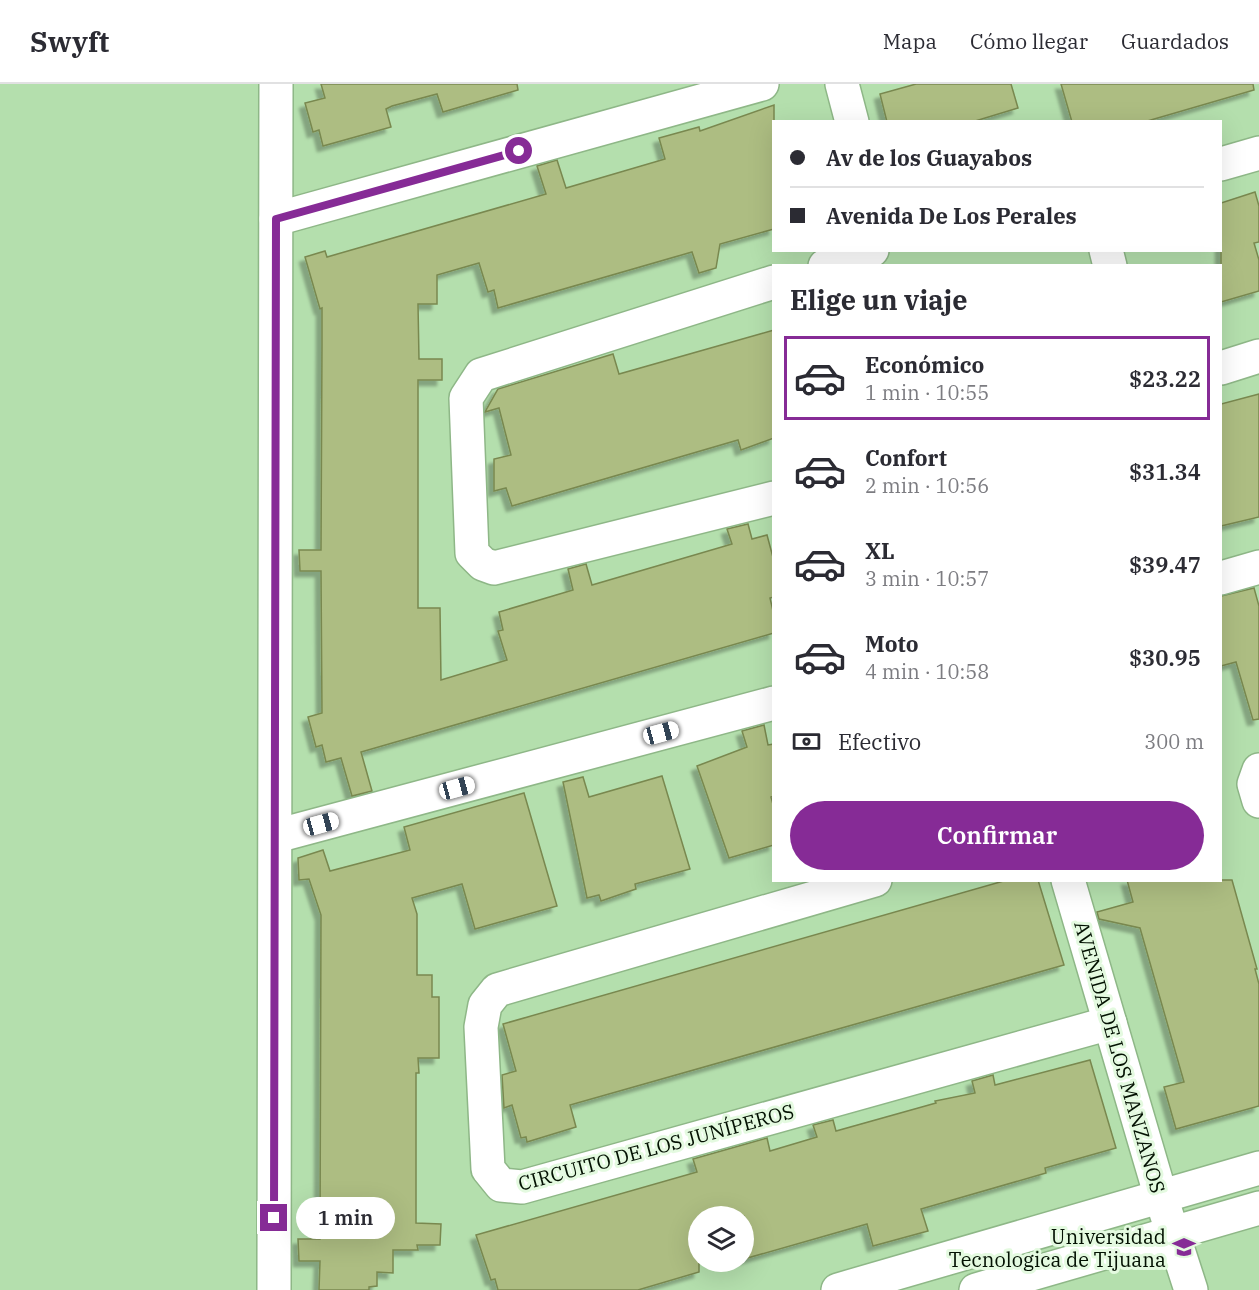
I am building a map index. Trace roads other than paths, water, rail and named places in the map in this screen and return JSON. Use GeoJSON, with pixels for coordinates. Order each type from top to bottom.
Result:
{"type":"FeatureCollection","features":[{"type":"Feature","properties":{"kind":"street"},"geometry":{"type":"LineString","coordinates":[[274,1290],[276,84]]}},
{"type":"Feature","properties":{"kind":"street"},"geometry":{"type":"LineString","coordinates":[[276,219],[762,84]]}},
{"type":"Feature","properties":{"kind":"street"},"geometry":{"type":"LineString","coordinates":[[842,84],[851,120]]}},
{"type":"Feature","properties":{"kind":"street"},"geometry":{"type":"LineString","coordinates":[[1222,164],[1259,153]]}},
{"type":"Feature","properties":{"kind":"street"},"geometry":{"type":"LineString","coordinates":[[831,264],[866,252]]}},
{"type":"Feature","properties":{"kind":"street"},"geometry":{"type":"LineString","coordinates":[[772,283],[481,375],[466,398],[472,553],[483,564],[494,568],[772,498]]}},
{"type":"Feature","properties":{"kind":"street"},"geometry":{"type":"LineString","coordinates":[[1222,368],[1259,356]]}},
{"type":"Feature","properties":{"kind":"street"},"geometry":{"type":"LineString","coordinates":[[1222,578],[1259,567]]}},
{"type":"Feature","properties":{"kind":"street"},"geometry":{"type":"LineString","coordinates":[[276,836],[772,704]]}},
{"type":"Feature","properties":{"kind":"street"},"geometry":{"type":"LineString","coordinates":[[1259,770],[1254,784],[1259,801]]}},
{"type":"Feature","properties":{"kind":"street","name":"CIRCUITO DE LOS JUNÍPEROS"},"geometry":{"type":"LineString","coordinates":[[868,882],[497,990],[485,1005],[481,1027],[488,1169],[501,1185],[522,1187],[1110,1023]]}},
{"type":"Feature","properties":{"kind":"street","name":"AVENIDA DE LOS MANZANOS"},"geometry":{"type":"LineString","coordinates":[[1069,882],[1161,1197],[1191,1290]]}},
{"type":"Feature","properties":{"kind":"street"},"geometry":{"type":"LineString","coordinates":[[838,1290],[1259,1168]]}},
{"type":"Feature","properties":{"kind":"street"},"geometry":{"type":"LineString","coordinates":[[976,1290],[1011,1285],[1172,1233],[1259,1209]]}},
{"type":"Feature","properties":{"kind":"place","name":"Universidad Tecnologica de Tijuana"},"geometry":{"type":"Point","coordinates":[1184,1247]}}]}
